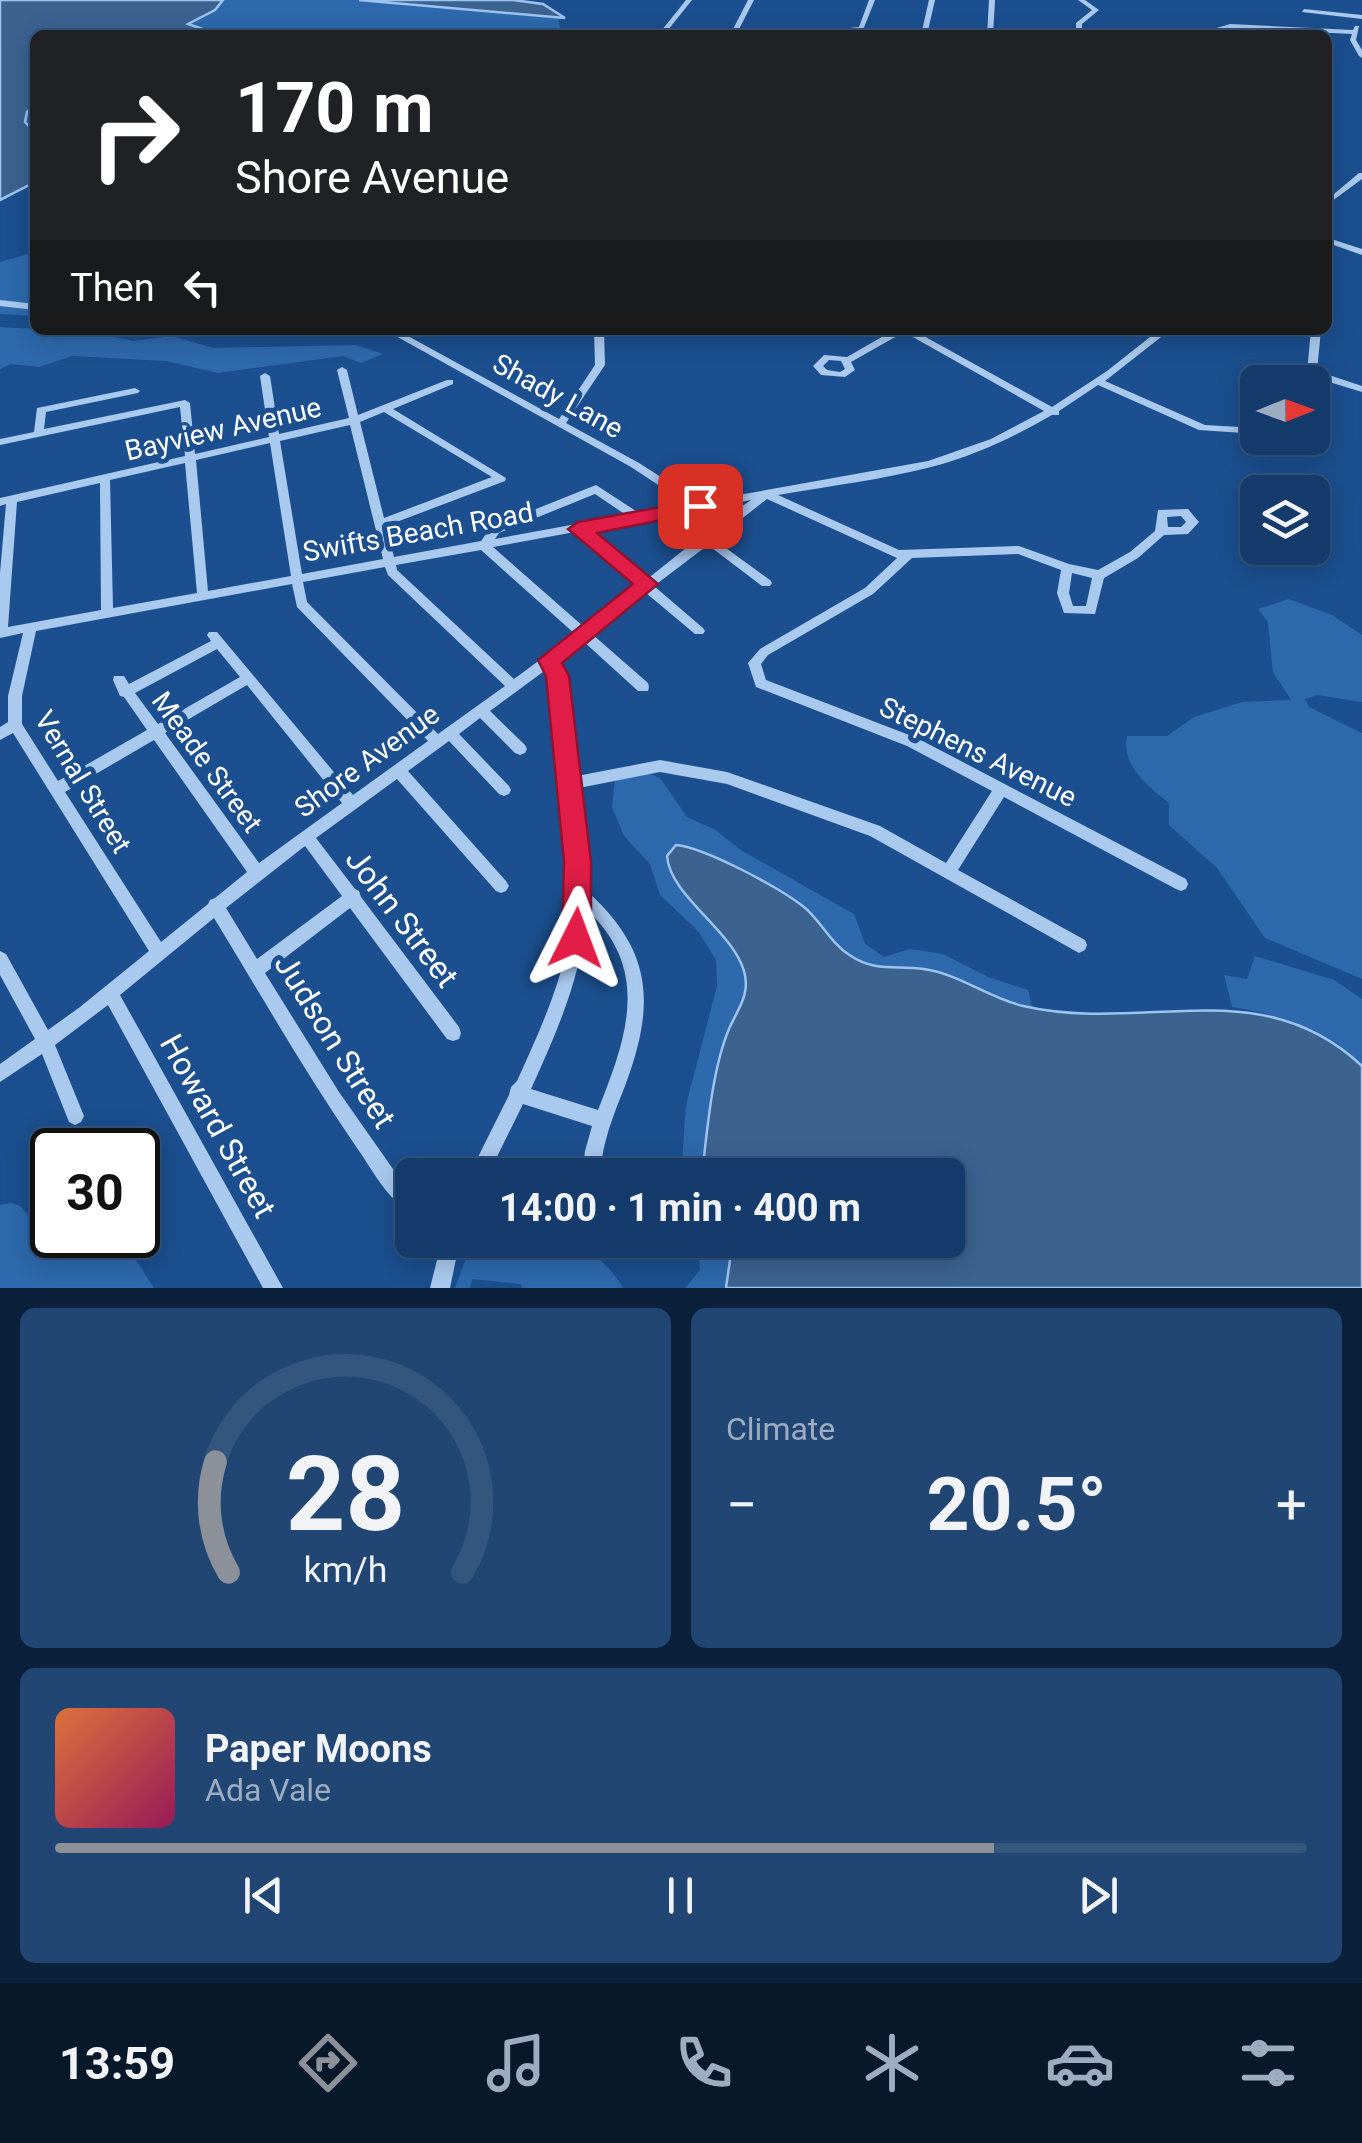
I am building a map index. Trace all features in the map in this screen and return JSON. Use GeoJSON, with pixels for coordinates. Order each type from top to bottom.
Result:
{"type":"FeatureCollection","features":[{"type":"Feature","properties":{"kind":"street"},"geometry":{"type":"LineString","coordinates":[[665,30],[689,0]]}},
{"type":"Feature","properties":{"kind":"street"},"geometry":{"type":"LineString","coordinates":[[736,30],[751,0]]}},
{"type":"Feature","properties":{"kind":"street"},"geometry":{"type":"LineString","coordinates":[[812,28],[858,30],[872,0]]}},
{"type":"Feature","properties":{"kind":"street"},"geometry":{"type":"LineString","coordinates":[[925,30],[932,0]]}},
{"type":"Feature","properties":{"kind":"street"},"geometry":{"type":"LineString","coordinates":[[990,30],[992,0]]}},
{"type":"Feature","properties":{"kind":"street"},"geometry":{"type":"LineString","coordinates":[[1080,30],[1080,23],[1096,10],[1081,0]]}},
{"type":"Feature","properties":{"kind":"street"},"geometry":{"type":"LineString","coordinates":[[1304,10],[1362,20],[1353,32]]}},
{"type":"Feature","properties":{"kind":"street"},"geometry":{"type":"LineString","coordinates":[[1215,30],[1230,26],[1312,30]]}},
{"type":"Feature","properties":{"kind":"street"},"geometry":{"type":"LineString","coordinates":[[1332,31],[1353,32]]}},
{"type":"Feature","properties":{"kind":"street"},"geometry":{"type":"LineString","coordinates":[[1353,32],[1362,56]]}},
{"type":"Feature","properties":{"kind":"street"},"geometry":{"type":"LineString","coordinates":[[1332,198],[1362,175]]}},
{"type":"Feature","properties":{"kind":"street"},"geometry":{"type":"LineString","coordinates":[[1332,184],[1344,188]]}},
{"type":"Feature","properties":{"kind":"street"},"geometry":{"type":"LineString","coordinates":[[1332,241],[1362,252]]}},
{"type":"Feature","properties":{"kind":"street"},"geometry":{"type":"LineString","coordinates":[[0,303],[30,306]]}},
{"type":"Feature","properties":{"kind":"street","name":"Shady Lane"},"geometry":{"type":"LineString","coordinates":[[399,335],[700,506]]}},
{"type":"Feature","properties":{"kind":"street"},"geometry":{"type":"LineString","coordinates":[[560,424],[600,365],[599,335]]}},
{"type":"Feature","properties":{"kind":"street"},"geometry":{"type":"LineString","coordinates":[[846,361],[895,335]]}},
{"type":"Feature","properties":{"kind":"street"},"geometry":{"type":"LineString","coordinates":[[913,335],[1055,414]]}},
{"type":"Feature","properties":{"kind":"street","name":"Swifts Beach Road"},"geometry":{"type":"LineString","coordinates":[[0,633],[638,518],[970,453],[1055,414],[1160,335]]}},
{"type":"Feature","properties":{"kind":"street"},"geometry":{"type":"LineString","coordinates":[[1313,365],[1316,335]]}},
{"type":"Feature","properties":{"kind":"street"},"geometry":{"type":"LineString","coordinates":[[342,370],[397,578],[513,686]]}},
{"type":"Feature","properties":{"kind":"street"},"geometry":{"type":"LineString","coordinates":[[265,376],[302,604],[504,790]]}},
{"type":"Feature","properties":{"kind":"street","name":"Bayview Avenue"},"geometry":{"type":"LineString","coordinates":[[6,500],[356,420],[450,382]]}},
{"type":"Feature","properties":{"kind":"street"},"geometry":{"type":"LineString","coordinates":[[1099,382],[1176,419],[1203,428],[1240,430]]}},
{"type":"Feature","properties":{"kind":"street"},"geometry":{"type":"LineString","coordinates":[[1330,382],[1362,389]]}},
{"type":"Feature","properties":{"kind":"street"},"geometry":{"type":"LineString","coordinates":[[40,434],[42,410],[136,391]]}},
{"type":"Feature","properties":{"kind":"street"},"geometry":{"type":"LineString","coordinates":[[0,442],[185,403],[203,596]]}},
{"type":"Feature","properties":{"kind":"street"},"geometry":{"type":"LineString","coordinates":[[384,523],[500,478],[386,408]]}},
{"type":"Feature","properties":{"kind":"street"},"geometry":{"type":"LineString","coordinates":[[104,479],[107,614]]}},
{"type":"Feature","properties":{"kind":"street"},"geometry":{"type":"LineString","coordinates":[[810,486],[815,516]]}},
{"type":"Feature","properties":{"kind":"street"},"geometry":{"type":"LineString","coordinates":[[638,518],[601,488],[494,530],[484,546],[642,687]]}},
{"type":"Feature","properties":{"kind":"street"},"geometry":{"type":"LineString","coordinates":[[766,494],[849,534],[908,554],[1019,550],[1099,575],[1111,572],[1162,531]]}},
{"type":"Feature","properties":{"kind":"street","name":"Shore Avenue"},"geometry":{"type":"LineString","coordinates":[[0,1074],[110,993],[157,950],[257,873],[550,660],[766,494]]}},
{"type":"Feature","properties":{"kind":"street"},"geometry":{"type":"LineString","coordinates":[[0,633],[6,500]]}},
{"type":"Feature","properties":{"kind":"street"},"geometry":{"type":"LineString","coordinates":[[578,529],[648,584],[699,631]]}},
{"type":"Feature","properties":{"kind":"street"},"geometry":{"type":"LineString","coordinates":[[710,535],[714,544],[766,583]]}},
{"type":"Feature","properties":{"kind":"street","name":"Stephens Avenue"},"geometry":{"type":"LineString","coordinates":[[908,554],[869,591],[764,652],[754,662],[761,683],[900,736],[1180,884]]}},
{"type":"Feature","properties":{"kind":"street"},"geometry":{"type":"LineString","coordinates":[[1067,568],[1063,593],[1068,610],[1077,614],[1091,611],[1096,604],[1099,575]]}},
{"type":"Feature","properties":{"kind":"street","name":"Vernal Street"},"geometry":{"type":"LineString","coordinates":[[31,627],[18,682],[15,725],[157,950]]}},
{"type":"Feature","properties":{"kind":"street","name":"Meade Street"},"geometry":{"type":"LineString","coordinates":[[247,679],[215,639],[122,686],[257,873]]}},
{"type":"Feature","properties":{"kind":"street"},"geometry":{"type":"LineString","coordinates":[[486,1158],[571,966],[579,893],[557,676],[550,660]]}},
{"type":"Feature","properties":{"kind":"street"},"geometry":{"type":"LineString","coordinates":[[56,790],[247,679],[350,804]]}},
{"type":"Feature","properties":{"kind":"street"},"geometry":{"type":"LineString","coordinates":[[0,684],[18,682]]}},
{"type":"Feature","properties":{"kind":"street"},"geometry":{"type":"LineString","coordinates":[[480,710],[520,748]]}},
{"type":"Feature","properties":{"kind":"street"},"geometry":{"type":"LineString","coordinates":[[0,734],[15,725]]}},
{"type":"Feature","properties":{"kind":"street"},"geometry":{"type":"LineString","coordinates":[[568,784],[644,766],[705,771],[854,822],[950,870],[1079,945]]}},
{"type":"Feature","properties":{"kind":"street"},"geometry":{"type":"LineString","coordinates":[[398,770],[501,886]]}},
{"type":"Feature","properties":{"kind":"street"},"geometry":{"type":"LineString","coordinates":[[950,870],[1002,788]]}},
{"type":"Feature","properties":{"kind":"street","name":"John Street"},"geometry":{"type":"LineString","coordinates":[[306,836],[454,1033]]}},
{"type":"Feature","properties":{"kind":"street"},"geometry":{"type":"LineString","coordinates":[[579,893],[627,944],[637,982],[623,1066],[600,1120],[594,1158]]}},
{"type":"Feature","properties":{"kind":"street"},"geometry":{"type":"LineString","coordinates":[[256,970],[354,896]]}},
{"type":"Feature","properties":{"kind":"street","name":"Judson Street"},"geometry":{"type":"LineString","coordinates":[[215,905],[361,1139],[395,1181]]}},
{"type":"Feature","properties":{"kind":"street"},"geometry":{"type":"LineString","coordinates":[[0,959],[46,1042],[76,1116]]}},
{"type":"Feature","properties":{"kind":"street","name":"Howard Street"},"geometry":{"type":"LineString","coordinates":[[110,993],[273,1288]]}},
{"type":"Feature","properties":{"kind":"street"},"geometry":{"type":"LineString","coordinates":[[517,1093],[600,1120]]}},
{"type":"Feature","properties":{"kind":"street"},"geometry":{"type":"LineString","coordinates":[[440,1288],[447,1258]]}},
{"type":"Feature","properties":{"kind":"shaded area"},"geometry":{"type":"Polygon","coordinates":[[[0,0],[223,0],[215,10],[188,24],[205,30],[30,30],[30,109],[25,122],[30,128],[30,185],[0,200],[0,0]]]}},
{"type":"Feature","properties":{"kind":"shaded area"},"geometry":{"type":"Polygon","coordinates":[[[89,0],[513,0],[543,4],[565,18],[558,20],[561,30],[30,30],[30,185],[0,200],[0,33],[89,0]]]}},
{"type":"Feature","properties":{"kind":"shaded area"},"geometry":{"type":"Polygon","coordinates":[[[359,0],[513,0],[543,4],[565,18],[359,0]]]}},
{"type":"Feature","properties":{"kind":"shaded area"},"geometry":{"type":"Polygon","coordinates":[[[30,253],[30,316],[0,314],[0,262],[30,253]]]}},
{"type":"Feature","properties":{"kind":"shaded area"},"geometry":{"type":"Polygon","coordinates":[[[0,327],[30,329],[30,335],[103,335],[134,341],[172,336],[213,348],[356,345],[383,354],[361,363],[343,356],[218,373],[166,361],[72,356],[39,367],[11,364],[0,369],[0,327]]]}},
{"type":"Feature","properties":{"kind":"shaded area"},"geometry":{"type":"Polygon","coordinates":[[[1289,599],[1332,615],[1362,635],[1362,702],[1317,695],[1305,699],[1309,707],[1362,733],[1362,979],[1265,938],[1217,868],[1169,825],[1169,803],[1138,774],[1126,747],[1127,736],[1167,736],[1194,717],[1242,702],[1291,700],[1273,672],[1268,622],[1258,609],[1289,599]]]}},
{"type":"Feature","properties":{"kind":"shaded area"},"geometry":{"type":"Polygon","coordinates":[[[640,770],[660,778],[687,817],[716,830],[739,849],[854,914],[865,944],[884,957],[910,949],[943,954],[988,977],[1028,990],[1032,1007],[928,970],[861,962],[844,951],[808,911],[782,892],[722,860],[685,848],[672,848],[667,856],[673,872],[737,955],[745,986],[705,1158],[682,1158],[686,1105],[717,986],[716,960],[698,931],[660,895],[650,864],[624,836],[612,807],[615,779],[640,770]]]}},
{"type":"Feature","properties":{"kind":"shaded area"},"geometry":{"type":"Polygon","coordinates":[[[676,845],[742,870],[793,899],[844,951],[869,964],[937,972],[1023,1006],[1069,1013],[1242,1012],[1283,1020],[1323,1037],[1362,1066],[1362,1288],[726,1288],[730,1258],[965,1258],[965,1158],[704,1158],[718,1063],[746,980],[727,941],[679,885],[667,856],[676,845]]]}},
{"type":"Feature","properties":{"kind":"shaded area"},"geometry":{"type":"Polygon","coordinates":[[[1255,956],[1334,980],[1362,999],[1362,1066],[1333,1043],[1302,1026],[1232,1007],[1224,975],[1247,979],[1255,956]]]}},
{"type":"Feature","properties":{"kind":"shaded area"},"geometry":{"type":"Polygon","coordinates":[[[0,1205],[20,1206],[30,1214],[30,1258],[135,1258],[154,1288],[0,1288],[0,1205]]]}},
{"type":"Feature","properties":{"kind":"shaded area"},"geometry":{"type":"Polygon","coordinates":[[[466,1258],[597,1258],[623,1288],[522,1288],[521,1284],[472,1279],[470,1288],[455,1288],[466,1258]]]}},
{"type":"Feature","properties":{"kind":"shaded area"},"geometry":{"type":"Polygon","coordinates":[[[699,1258],[730,1258],[726,1288],[685,1288],[700,1270],[699,1258]]]}},
{"type":"Feature","properties":{"kind":"route"},"geometry":{"type":"LineString","coordinates":[[576,938],[578,862],[557,676],[550,660],[648,584],[578,529],[700,506]]}}]}
